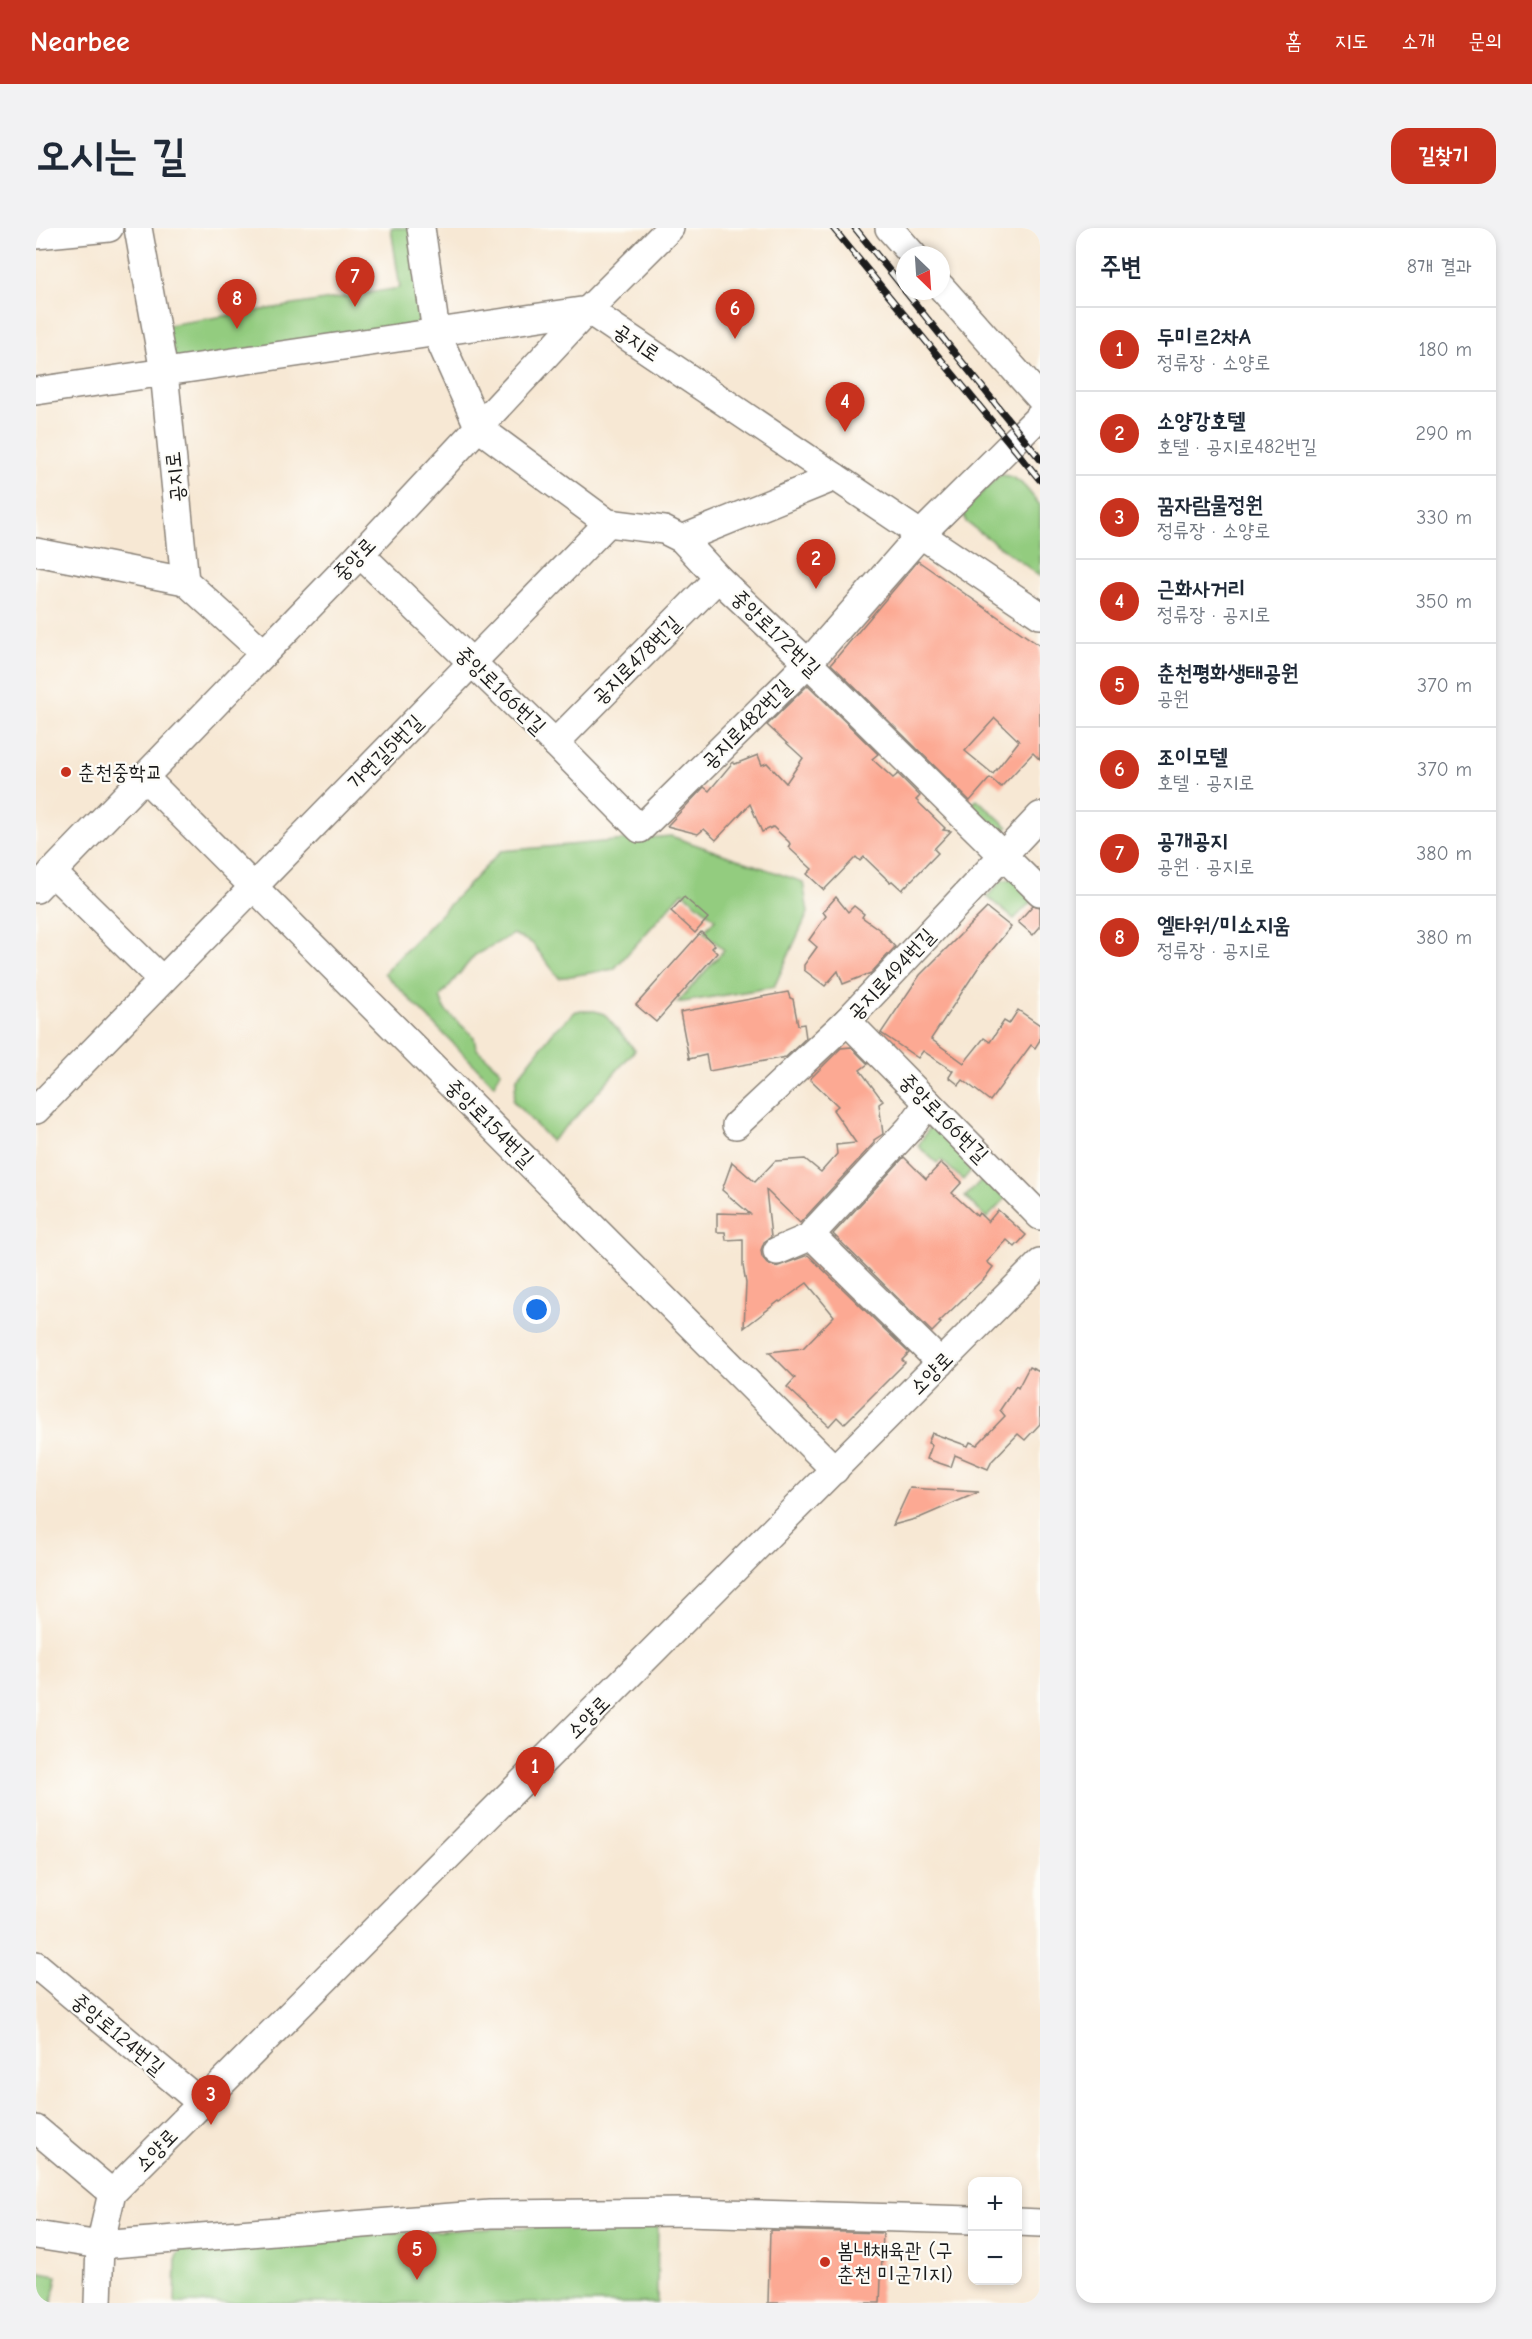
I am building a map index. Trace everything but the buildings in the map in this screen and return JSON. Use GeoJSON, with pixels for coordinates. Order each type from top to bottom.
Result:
{"type":"FeatureCollection","features":[{"type":"Feature","properties":{"kind":"street"},"geometry":{"type":"LineString","coordinates":[[36,235],[109,228]]}},
{"type":"Feature","properties":{"kind":"street","name":"공지로"},"geometry":{"type":"LineString","coordinates":[[138,228],[164,372],[185,581]]}},
{"type":"Feature","properties":{"kind":"street"},"geometry":{"type":"LineString","coordinates":[[421,228],[436,332],[479,428]]}},
{"type":"Feature","properties":{"kind":"street","name":"중앙로"},"geometry":{"type":"LineString","coordinates":[[44,880],[360,554],[588,310],[670,228]]}},
{"type":"Feature","properties":{"kind":"street"},"geometry":{"type":"LineString","coordinates":[[889,228],[905,246]]}},
{"type":"Feature","properties":{"kind":"street"},"geometry":{"type":"LineString","coordinates":[[950,296],[1040,398]]}},
{"type":"Feature","properties":{"kind":"street"},"geometry":{"type":"LineString","coordinates":[[36,391],[588,310]]}},
{"type":"Feature","properties":{"kind":"street","name":"공지로"},"geometry":{"type":"LineString","coordinates":[[588,310],[1040,615]]}},
{"type":"Feature","properties":{"kind":"street","name":"공지로482번길"},"geometry":{"type":"LineString","coordinates":[[640,829],[808,663],[920,535],[1040,416]]}},
{"type":"Feature","properties":{"kind":"street","name":"중앙로172번길"},"geometry":{"type":"LineString","coordinates":[[479,428],[608,523],[664,530],[682,539],[718,578],[808,663],[1040,892]]}},
{"type":"Feature","properties":{"kind":"street"},"geometry":{"type":"LineString","coordinates":[[682,539],[835,477]]}},
{"type":"Feature","properties":{"kind":"street","name":"가연길5번길"},"geometry":{"type":"LineString","coordinates":[[36,1110],[608,523]]}},
{"type":"Feature","properties":{"kind":"street"},"geometry":{"type":"LineString","coordinates":[[36,552],[185,581],[264,653]]}},
{"type":"Feature","properties":{"kind":"street","name":"중앙로166번길"},"geometry":{"type":"LineString","coordinates":[[360,554],[640,829]]}},
{"type":"Feature","properties":{"kind":"street","name":"공지로478번길"},"geometry":{"type":"LineString","coordinates":[[555,743],[718,578]]}},
{"type":"Feature","properties":{"kind":"street","name":"중앙로154번길"},"geometry":{"type":"LineString","coordinates":[[144,777],[835,1470]]}},
{"type":"Feature","properties":{"kind":"street","name":"공지로494번길"},"geometry":{"type":"LineString","coordinates":[[736,1125],[847,1021],[1040,816]]}},
{"type":"Feature","properties":{"kind":"street"},"geometry":{"type":"LineString","coordinates":[[44,880],[162,980]]}},
{"type":"Feature","properties":{"kind":"street","name":"중앙로166번길"},"geometry":{"type":"LineString","coordinates":[[847,1021],[1040,1216]]}},
{"type":"Feature","properties":{"kind":"street"},"geometry":{"type":"LineString","coordinates":[[777,1251],[812,1236],[813,1232],[910,1128],[928,1103]]}},
{"type":"Feature","properties":{"kind":"street"},"geometry":{"type":"LineString","coordinates":[[812,1236],[940,1364]]}},
{"type":"Feature","properties":{"kind":"street","name":"소양로"},"geometry":{"type":"LineString","coordinates":[[112,2193],[1040,1263]]}},
{"type":"Feature","properties":{"kind":"street","name":"중앙로124번길"},"geometry":{"type":"LineString","coordinates":[[36,1965],[201,2103]]}},
{"type":"Feature","properties":{"kind":"street"},"geometry":{"type":"LineString","coordinates":[[36,2128],[112,2193],[100,2245],[99,2303]]}},
{"type":"Feature","properties":{"kind":"street"},"geometry":{"type":"LineString","coordinates":[[36,2235],[100,2245],[490,2214],[686,2212],[968,2220]]}},
{"type":"Feature","properties":{"kind":"street"},"geometry":{"type":"LineString","coordinates":[[1022,2222],[1040,2223]]}},
{"type":"Feature","properties":{"kind":"green space"},"geometry":{"type":"Polygon","coordinates":[[[391,228],[417,228],[433,327],[168,369],[161,326],[400,288],[391,228]]]}},
{"type":"Feature","properties":{"kind":"green space"},"geometry":{"type":"Polygon","coordinates":[[[999,475],[1018,480],[1040,505],[1040,576],[966,522],[963,512],[999,475]]]}},
{"type":"Feature","properties":{"kind":"green space"},"geometry":{"type":"Polygon","coordinates":[[[977,799],[1008,827],[1004,833],[998,833],[969,808],[977,799]]]}},
{"type":"Feature","properties":{"kind":"green space"},"geometry":{"type":"Polygon","coordinates":[[[671,836],[803,882],[808,913],[774,987],[677,1003],[724,950],[704,932],[715,919],[683,892],[614,969],[559,978],[532,943],[513,934],[475,955],[440,997],[445,1010],[474,1037],[476,1048],[501,1071],[494,1085],[384,973],[501,851],[671,836]]]}},
{"type":"Feature","properties":{"kind":"green space"},"geometry":{"type":"Polygon","coordinates":[[[1016,879],[1035,898],[1014,919],[987,897],[1002,880],[1016,879]]]}},
{"type":"Feature","properties":{"kind":"green space"},"geometry":{"type":"Polygon","coordinates":[[[576,1011],[595,1011],[604,1014],[635,1050],[574,1119],[551,1141],[513,1101],[517,1078],[553,1032],[576,1011]]]}},
{"type":"Feature","properties":{"kind":"green space"},"geometry":{"type":"Polygon","coordinates":[[[931,1124],[974,1167],[963,1180],[941,1160],[937,1163],[918,1146],[931,1124]]]}},
{"type":"Feature","properties":{"kind":"green space"},"geometry":{"type":"Polygon","coordinates":[[[983,1178],[1006,1198],[987,1218],[965,1197],[983,1178]]]}},
{"type":"Feature","properties":{"kind":"green space"},"geometry":{"type":"Polygon","coordinates":[[[658,2222],[657,2303],[175,2303],[176,2256],[188,2241],[658,2222]]]}},
{"type":"Feature","properties":{"kind":"green space"},"geometry":{"type":"Polygon","coordinates":[[[36,2272],[57,2276],[52,2303],[36,2303],[36,2272]]]}},
{"type":"Feature","properties":{"kind":"railway"},"geometry":{"type":"LineString","coordinates":[[833,228],[1040,480]]}},
{"type":"Feature","properties":{"kind":"railway"},"geometry":{"type":"LineString","coordinates":[[855,228],[896,279]]}},
{"type":"Feature","properties":{"kind":"railway"},"geometry":{"type":"LineString","coordinates":[[912,300],[1040,459]]}},
{"type":"Feature","properties":{"kind":"place","name":"공개공지"},"geometry":{"type":"Point","coordinates":[355,307]}},
{"type":"Feature","properties":{"kind":"place","name":"엘타워/미소지움"},"geometry":{"type":"Point","coordinates":[237,329]}},
{"type":"Feature","properties":{"kind":"place","name":"조이모텔"},"geometry":{"type":"Point","coordinates":[735,339]}},
{"type":"Feature","properties":{"kind":"place","name":"근화사거리"},"geometry":{"type":"Point","coordinates":[845,432]}},
{"type":"Feature","properties":{"kind":"place","name":"소양강호텔"},"geometry":{"type":"Point","coordinates":[816,589]}},
{"type":"Feature","properties":{"kind":"place","name":"춘천중학교"},"geometry":{"type":"Point","coordinates":[66,772]}},
{"type":"Feature","properties":{"kind":"place","name":"두미르2차A"},"geometry":{"type":"Point","coordinates":[535,1797]}},
{"type":"Feature","properties":{"kind":"place","name":"꿈자람물정원"},"geometry":{"type":"Point","coordinates":[211,2125]}},
{"type":"Feature","properties":{"kind":"place","name":"봄내채육관 (구 춘천 미군기지)"},"geometry":{"type":"Point","coordinates":[825,2262]}},
{"type":"Feature","properties":{"kind":"place","name":"춘천평화생태공원"},"geometry":{"type":"Point","coordinates":[417,2280]}}]}
